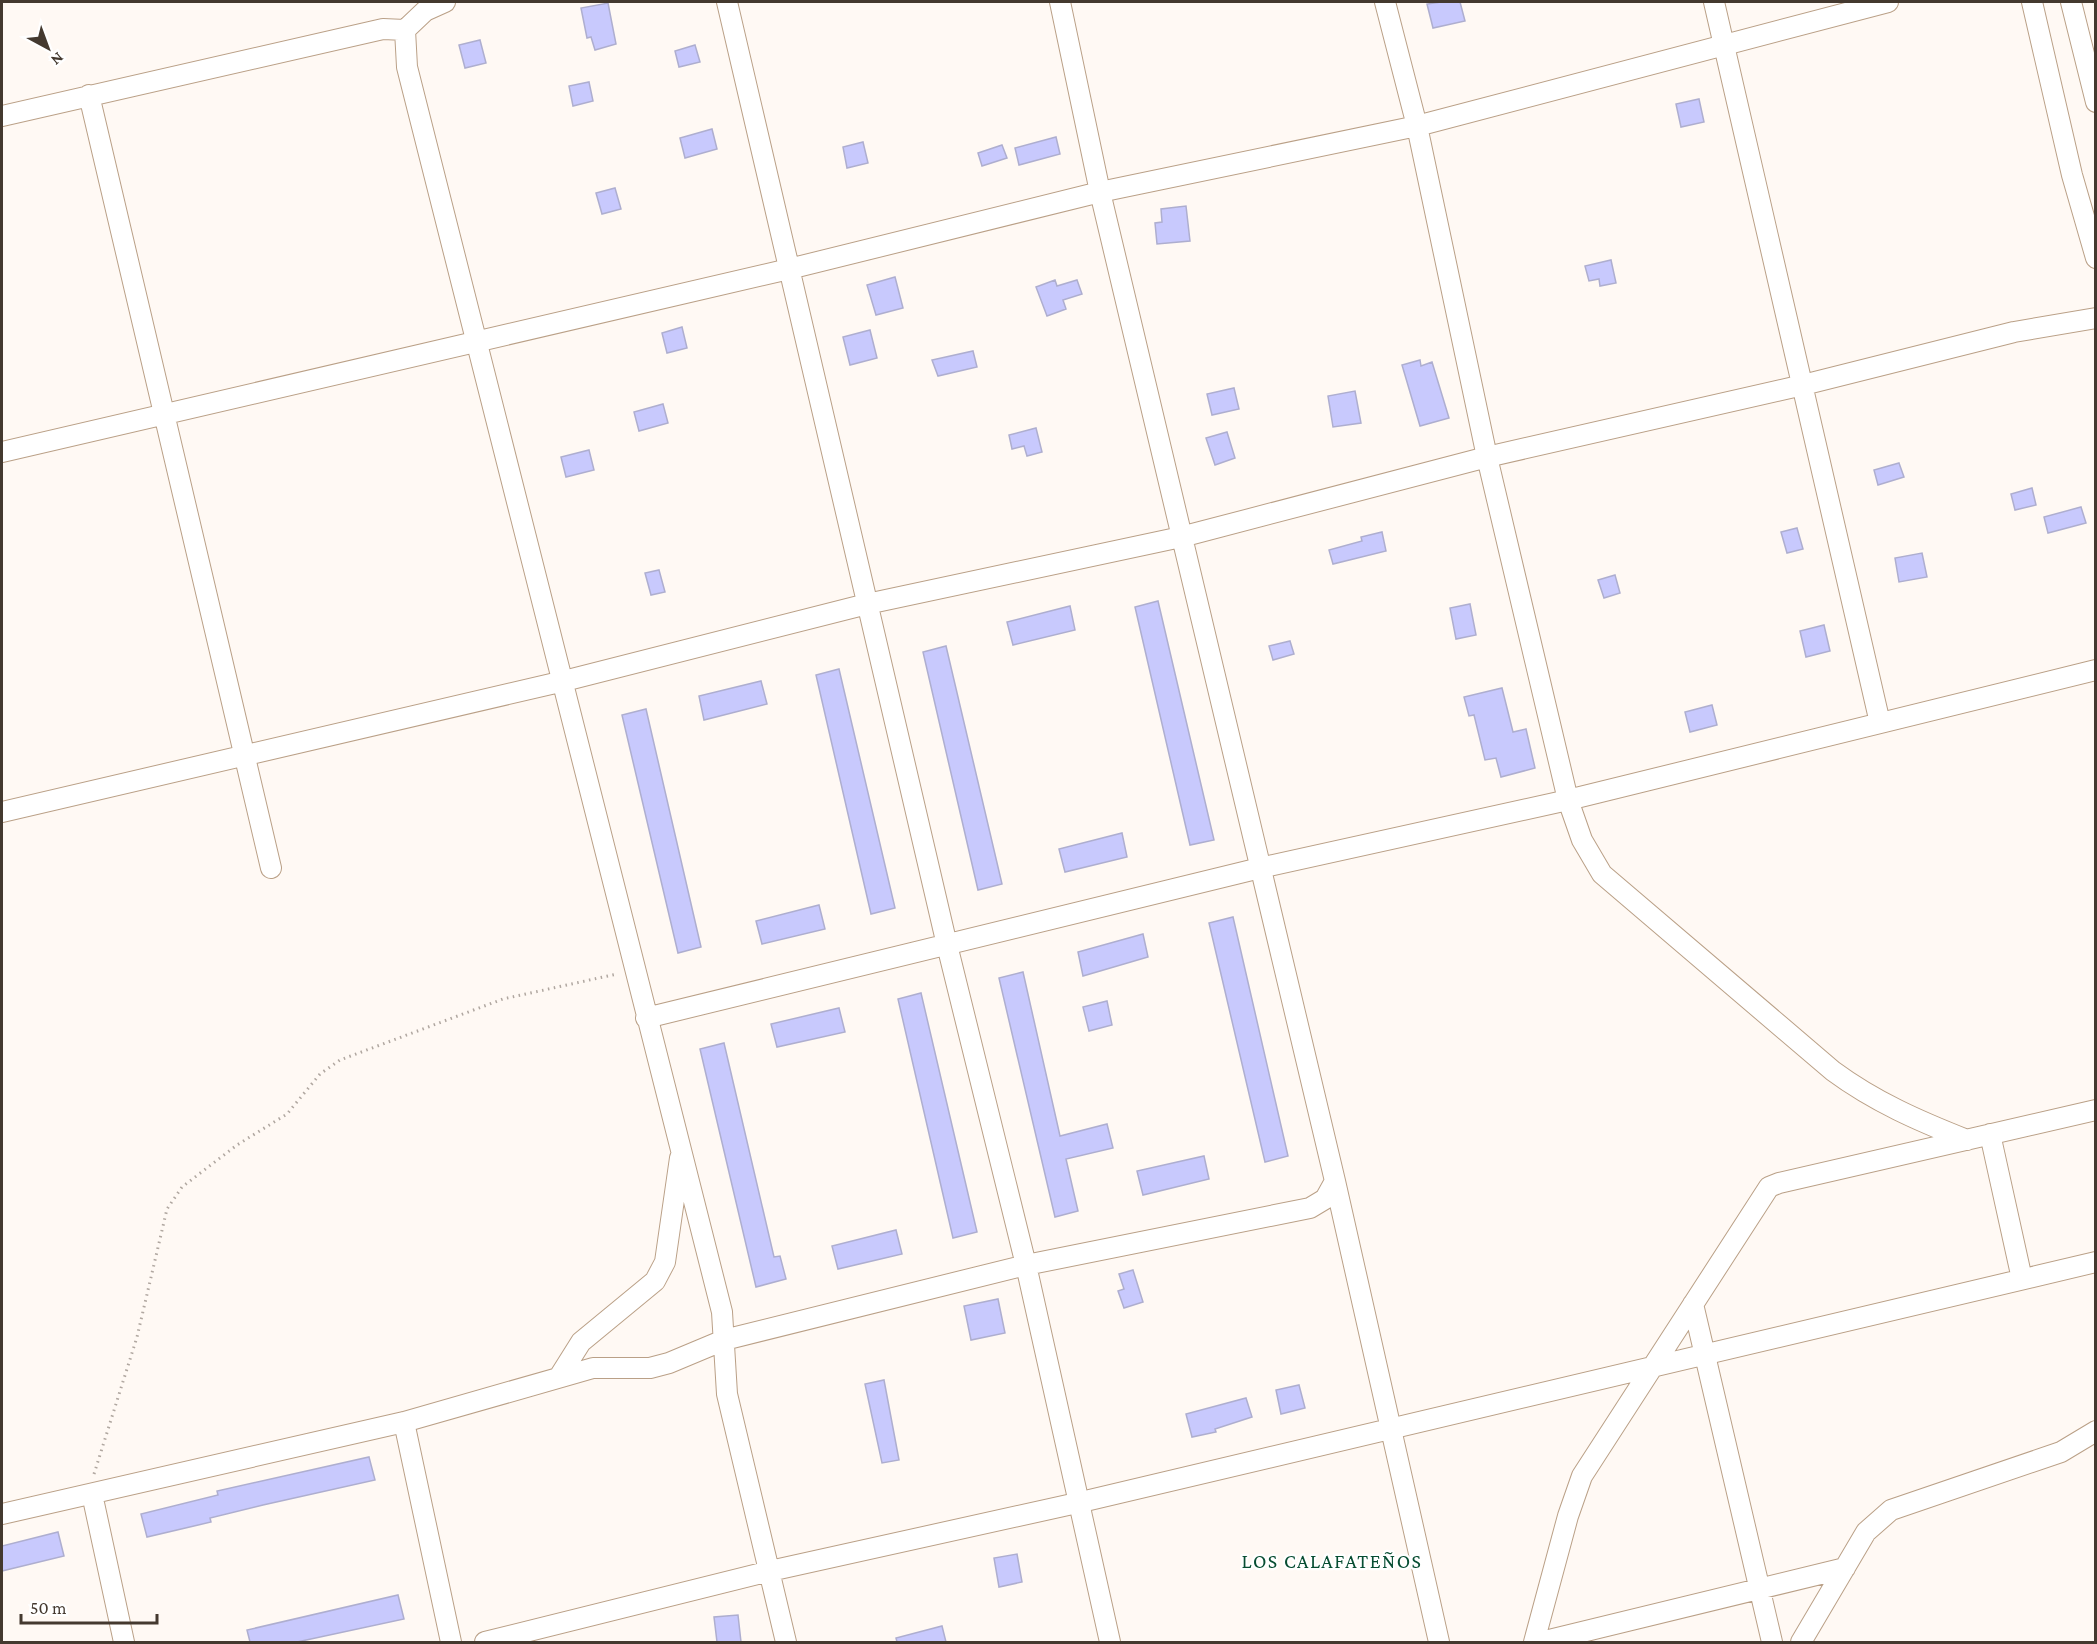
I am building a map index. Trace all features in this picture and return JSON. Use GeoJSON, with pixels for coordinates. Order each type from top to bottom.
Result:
{"type":"FeatureCollection","features":[{"type":"Feature","properties":{"kind":"street"},"geometry":{"type":"LineString","coordinates":[[2,116],[383,29],[405,30],[425,11],[445,2]]}},
{"type":"Feature","properties":{"kind":"street"},"geometry":{"type":"LineString","coordinates":[[727,2],[947,945],[1026,1265],[1077,1503],[1110,1642]]}},
{"type":"Feature","properties":{"kind":"street"},"geometry":{"type":"LineString","coordinates":[[1060,2],[1100,192],[1180,537],[1335,1181],[1439,1642]]}},
{"type":"Feature","properties":{"kind":"street"},"geometry":{"type":"LineString","coordinates":[[1385,2],[1417,126],[1487,457],[1568,800],[1582,840],[1602,874],[1833,1071],[1866,1095],[1914,1119],[1967,1140]]}},
{"type":"Feature","properties":{"kind":"street"},"geometry":{"type":"LineString","coordinates":[[1714,2],[1880,723]]}},
{"type":"Feature","properties":{"kind":"street"},"geometry":{"type":"LineString","coordinates":[[2,452],[789,268],[1100,192],[1417,126],[1888,2]]}},
{"type":"Feature","properties":{"kind":"street"},"geometry":{"type":"LineString","coordinates":[[2032,2],[2072,175],[2096,258]]}},
{"type":"Feature","properties":{"kind":"street"},"geometry":{"type":"LineString","coordinates":[[2071,2],[2096,102]]}},
{"type":"Feature","properties":{"kind":"street"},"geometry":{"type":"LineString","coordinates":[[405,30],[407,67],[722,1312],[727,1394],[786,1642]]}},
{"type":"Feature","properties":{"kind":"street"},"geometry":{"type":"LineString","coordinates":[[89,95],[271,868]]}},
{"type":"Feature","properties":{"kind":"street"},"geometry":{"type":"LineString","coordinates":[[2,813],[564,681],[867,604],[1180,537],[1487,457],[1803,385],[2014,332],[2096,318]]}},
{"type":"Feature","properties":{"kind":"street"},"geometry":{"type":"LineString","coordinates":[[646,1018],[1260,868],[1568,800],[2096,670]]}},
{"type":"Feature","properties":{"kind":"street"},"geometry":{"type":"LineString","coordinates":[[1534,1642],[1568,1516],[1582,1476],[1769,1187],[2096,1110]]}},
{"type":"Feature","properties":{"kind":"street"},"geometry":{"type":"LineString","coordinates":[[1990,1134],[2022,1279]]}},
{"type":"Feature","properties":{"kind":"street"},"geometry":{"type":"LineString","coordinates":[[560,1377],[581,1342],[655,1281],[665,1262],[682,1149]]}},
{"type":"Feature","properties":{"kind":"street"},"geometry":{"type":"LineString","coordinates":[[2,1514],[404,1422],[593,1368],[650,1368],[669,1363],[724,1340],[1026,1265],[1310,1208],[1325,1199],[1335,1181]]}},
{"type":"Feature","properties":{"kind":"street"},"geometry":{"type":"LineString","coordinates":[[485,1642],[770,1571],[1077,1503],[2096,1262]]}},
{"type":"Feature","properties":{"kind":"street"},"geometry":{"type":"LineString","coordinates":[[1692,1304],[1772,1642]]}},
{"type":"Feature","properties":{"kind":"street"},"geometry":{"type":"LineString","coordinates":[[404,1422],[451,1642]]}},
{"type":"Feature","properties":{"kind":"street"},"geometry":{"type":"LineString","coordinates":[[1801,1642],[1866,1532],[1891,1510],[2061,1452],[2096,1431]]}},
{"type":"Feature","properties":{"kind":"street"},"geometry":{"type":"LineString","coordinates":[[92,1494],[124,1642]]}},
{"type":"Feature","properties":{"kind":"street"},"geometry":{"type":"LineString","coordinates":[[1541,1642],[1845,1568]]}},
{"type":"Feature","properties":{"kind":"path"},"geometry":{"type":"LineString","coordinates":[[92,1494],[95,1466],[137,1337],[167,1209],[182,1187],[237,1145],[287,1114],[320,1074],[340,1060],[418,1033],[503,999],[634,970]]}},
{"type":"Feature","properties":{"kind":"building"},"geometry":{"type":"Polygon","coordinates":[[[1460,2],[1465,21],[1433,28],[1427,4],[1460,2]]]}},
{"type":"Feature","properties":{"kind":"building"},"geometry":{"type":"Polygon","coordinates":[[[608,3],[616,44],[595,50],[591,37],[587,38],[581,8],[608,3]]]}},
{"type":"Feature","properties":{"kind":"building"},"geometry":{"type":"Polygon","coordinates":[[[480,40],[486,63],[465,68],[459,45],[480,40]]]}},
{"type":"Feature","properties":{"kind":"building"},"geometry":{"type":"Polygon","coordinates":[[[695,45],[700,62],[679,67],[675,51],[695,45]]]}},
{"type":"Feature","properties":{"kind":"building"},"geometry":{"type":"Polygon","coordinates":[[[589,82],[593,101],[573,106],[569,86],[589,82]]]}},
{"type":"Feature","properties":{"kind":"building"},"geometry":{"type":"Polygon","coordinates":[[[1699,99],[1704,122],[1681,127],[1676,104],[1699,99]]]}},
{"type":"Feature","properties":{"kind":"building"},"geometry":{"type":"Polygon","coordinates":[[[712,129],[717,149],[685,158],[680,138],[712,129]]]}},
{"type":"Feature","properties":{"kind":"building"},"geometry":{"type":"Polygon","coordinates":[[[1056,137],[1060,154],[1019,165],[1015,148],[1056,137]]]}},
{"type":"Feature","properties":{"kind":"building"},"geometry":{"type":"Polygon","coordinates":[[[863,142],[868,163],[847,168],[843,147],[863,142]]]}},
{"type":"Feature","properties":{"kind":"building"},"geometry":{"type":"Polygon","coordinates":[[[1002,145],[1007,158],[982,166],[978,153],[1002,145]]]}},
{"type":"Feature","properties":{"kind":"building"},"geometry":{"type":"Polygon","coordinates":[[[615,188],[621,209],[602,214],[596,193],[615,188]]]}},
{"type":"Feature","properties":{"kind":"building"},"geometry":{"type":"Polygon","coordinates":[[[1186,206],[1190,241],[1157,244],[1155,223],[1162,222],[1161,209],[1186,206]]]}},
{"type":"Feature","properties":{"kind":"building"},"geometry":{"type":"Polygon","coordinates":[[[1611,260],[1616,283],[1600,286],[1599,279],[1589,281],[1585,266],[1611,260]]]}},
{"type":"Feature","properties":{"kind":"building"},"geometry":{"type":"Polygon","coordinates":[[[895,277],[903,308],[876,315],[867,285],[895,277]]]}},
{"type":"Feature","properties":{"kind":"building"},"geometry":{"type":"Polygon","coordinates":[[[1055,280],[1057,286],[1077,280],[1082,294],[1063,300],[1066,309],[1047,316],[1036,287],[1055,280]]]}},
{"type":"Feature","properties":{"kind":"building"},"geometry":{"type":"Polygon","coordinates":[[[682,327],[687,348],[667,353],[662,333],[682,327]]]}},
{"type":"Feature","properties":{"kind":"building"},"geometry":{"type":"Polygon","coordinates":[[[870,330],[877,358],[850,365],[843,337],[870,330]]]}},
{"type":"Feature","properties":{"kind":"building"},"geometry":{"type":"Polygon","coordinates":[[[973,351],[977,367],[938,376],[932,360],[973,351]]]}},
{"type":"Feature","properties":{"kind":"building"},"geometry":{"type":"Polygon","coordinates":[[[1420,360],[1421,366],[1432,362],[1449,418],[1420,426],[1402,365],[1420,360]]]}},
{"type":"Feature","properties":{"kind":"building"},"geometry":{"type":"Polygon","coordinates":[[[1234,388],[1239,409],[1212,415],[1207,394],[1234,388]]]}},
{"type":"Feature","properties":{"kind":"building"},"geometry":{"type":"Polygon","coordinates":[[[1355,391],[1361,423],[1333,427],[1328,396],[1355,391]]]}},
{"type":"Feature","properties":{"kind":"building"},"geometry":{"type":"Polygon","coordinates":[[[663,404],[668,423],[639,431],[634,412],[663,404]]]}},
{"type":"Feature","properties":{"kind":"building"},"geometry":{"type":"Polygon","coordinates":[[[1036,428],[1042,452],[1027,456],[1024,446],[1012,449],[1009,435],[1036,428]]]}},
{"type":"Feature","properties":{"kind":"building"},"geometry":{"type":"Polygon","coordinates":[[[1227,432],[1235,458],[1215,465],[1206,438],[1227,432]]]}},
{"type":"Feature","properties":{"kind":"building"},"geometry":{"type":"Polygon","coordinates":[[[589,450],[594,470],[566,477],[561,457],[589,450]]]}},
{"type":"Feature","properties":{"kind":"building"},"geometry":{"type":"Polygon","coordinates":[[[1899,463],[1904,477],[1878,485],[1874,470],[1899,463]]]}},
{"type":"Feature","properties":{"kind":"building"},"geometry":{"type":"Polygon","coordinates":[[[2032,488],[2036,505],[2015,510],[2011,494],[2032,488]]]}},
{"type":"Feature","properties":{"kind":"building"},"geometry":{"type":"Polygon","coordinates":[[[2081,507],[2086,523],[2048,533],[2044,517],[2081,507]]]}},
{"type":"Feature","properties":{"kind":"building"},"geometry":{"type":"Polygon","coordinates":[[[1797,528],[1803,549],[1787,553],[1781,532],[1797,528]]]}},
{"type":"Feature","properties":{"kind":"building"},"geometry":{"type":"Polygon","coordinates":[[[1382,532],[1386,551],[1333,564],[1329,550],[1362,541],[1361,537],[1382,532]]]}},
{"type":"Feature","properties":{"kind":"building"},"geometry":{"type":"Polygon","coordinates":[[[1922,553],[1927,577],[1899,582],[1895,558],[1922,553]]]}},
{"type":"Feature","properties":{"kind":"building"},"geometry":{"type":"Polygon","coordinates":[[[659,570],[665,592],[651,595],[645,573],[659,570]]]}},
{"type":"Feature","properties":{"kind":"building"},"geometry":{"type":"Polygon","coordinates":[[[1615,575],[1620,593],[1604,598],[1598,580],[1615,575]]]}},
{"type":"Feature","properties":{"kind":"building"},"geometry":{"type":"Polygon","coordinates":[[[1158,601],[1214,840],[1190,845],[1135,607],[1158,601]]]}},
{"type":"Feature","properties":{"kind":"building"},"geometry":{"type":"Polygon","coordinates":[[[1470,604],[1476,635],[1456,639],[1450,608],[1470,604]]]}},
{"type":"Feature","properties":{"kind":"building"},"geometry":{"type":"Polygon","coordinates":[[[1070,606],[1075,630],[1013,645],[1007,622],[1070,606]]]}},
{"type":"Feature","properties":{"kind":"building"},"geometry":{"type":"Polygon","coordinates":[[[1824,625],[1830,651],[1806,657],[1800,631],[1824,625]]]}},
{"type":"Feature","properties":{"kind":"building"},"geometry":{"type":"Polygon","coordinates":[[[1290,641],[1294,654],[1273,660],[1269,646],[1290,641]]]}},
{"type":"Feature","properties":{"kind":"building"},"geometry":{"type":"Polygon","coordinates":[[[946,646],[1002,884],[978,890],[923,652],[946,646]]]}},
{"type":"Feature","properties":{"kind":"building"},"geometry":{"type":"Polygon","coordinates":[[[839,669],[895,908],[871,914],[816,675],[839,669]]]}},
{"type":"Feature","properties":{"kind":"building"},"geometry":{"type":"Polygon","coordinates":[[[761,681],[767,704],[704,720],[699,696],[761,681]]]}},
{"type":"Feature","properties":{"kind":"building"},"geometry":{"type":"Polygon","coordinates":[[[1502,688],[1513,732],[1526,729],[1535,768],[1501,777],[1496,758],[1485,760],[1474,715],[1469,716],[1464,697],[1502,688]]]}},
{"type":"Feature","properties":{"kind":"building"},"geometry":{"type":"Polygon","coordinates":[[[1712,705],[1717,725],[1690,732],[1685,712],[1712,705]]]}},
{"type":"Feature","properties":{"kind":"building"},"geometry":{"type":"Polygon","coordinates":[[[646,709],[701,947],[678,953],[622,715],[646,709]]]}},
{"type":"Feature","properties":{"kind":"building"},"geometry":{"type":"Polygon","coordinates":[[[1122,833],[1127,857],[1065,872],[1059,849],[1122,833]]]}},
{"type":"Feature","properties":{"kind":"building"},"geometry":{"type":"Polygon","coordinates":[[[819,905],[825,929],[762,944],[756,921],[819,905]]]}},
{"type":"Feature","properties":{"kind":"building"},"geometry":{"type":"Polygon","coordinates":[[[1233,917],[1288,1156],[1265,1162],[1209,923],[1233,917]]]}},
{"type":"Feature","properties":{"kind":"building"},"geometry":{"type":"Polygon","coordinates":[[[1143,934],[1148,957],[1083,976],[1078,952],[1143,934]]]}},
{"type":"Feature","properties":{"kind":"building"},"geometry":{"type":"Polygon","coordinates":[[[1023,972],[1060,1136],[1107,1124],[1113,1148],[1066,1159],[1078,1211],[1055,1217],[999,978],[1023,972]]]}},
{"type":"Feature","properties":{"kind":"building"},"geometry":{"type":"Polygon","coordinates":[[[921,993],[977,1232],[953,1238],[898,999],[921,993]]]}},
{"type":"Feature","properties":{"kind":"building"},"geometry":{"type":"Polygon","coordinates":[[[1107,1001],[1112,1025],[1089,1031],[1083,1007],[1107,1001]]]}},
{"type":"Feature","properties":{"kind":"building"},"geometry":{"type":"Polygon","coordinates":[[[839,1008],[845,1032],[777,1047],[771,1024],[839,1008]]]}},
{"type":"Feature","properties":{"kind":"building"},"geometry":{"type":"Polygon","coordinates":[[[724,1043],[774,1257],[780,1256],[786,1279],[756,1287],[700,1049],[724,1043]]]}},
{"type":"Feature","properties":{"kind":"building"},"geometry":{"type":"Polygon","coordinates":[[[1204,1156],[1209,1179],[1143,1195],[1137,1171],[1204,1156]]]}},
{"type":"Feature","properties":{"kind":"building"},"geometry":{"type":"Polygon","coordinates":[[[896,1230],[902,1254],[838,1269],[832,1246],[896,1230]]]}},
{"type":"Feature","properties":{"kind":"building"},"geometry":{"type":"Polygon","coordinates":[[[1133,1270],[1143,1302],[1124,1308],[1118,1291],[1124,1289],[1119,1274],[1133,1270]]]}},
{"type":"Feature","properties":{"kind":"building"},"geometry":{"type":"Polygon","coordinates":[[[998,1299],[1005,1333],[971,1340],[964,1306],[998,1299]]]}},
{"type":"Feature","properties":{"kind":"building"},"geometry":{"type":"Polygon","coordinates":[[[884,1380],[899,1460],[882,1463],[865,1384],[884,1380]]]}},
{"type":"Feature","properties":{"kind":"building"},"geometry":{"type":"Polygon","coordinates":[[[1299,1385],[1305,1408],[1281,1414],[1276,1390],[1299,1385]]]}},
{"type":"Feature","properties":{"kind":"building"},"geometry":{"type":"Polygon","coordinates":[[[1246,1398],[1252,1417],[1215,1429],[1216,1432],[1192,1437],[1186,1414],[1246,1398]]]}},
{"type":"Feature","properties":{"kind":"building"},"geometry":{"type":"Polygon","coordinates":[[[369,1457],[375,1480],[210,1518],[211,1522],[147,1537],[141,1514],[218,1495],[217,1491],[369,1457]]]}},
{"type":"Feature","properties":{"kind":"building"},"geometry":{"type":"Polygon","coordinates":[[[58,1532],[64,1556],[2,1571],[2,1546],[58,1532]]]}},
{"type":"Feature","properties":{"kind":"building"},"geometry":{"type":"Polygon","coordinates":[[[1017,1554],[1022,1582],[999,1587],[994,1558],[1017,1554]]]}},
{"type":"Feature","properties":{"kind":"building"},"geometry":{"type":"Polygon","coordinates":[[[398,1595],[404,1619],[297,1642],[250,1642],[247,1630],[398,1595]]]}},
{"type":"Feature","properties":{"kind":"building"},"geometry":{"type":"Polygon","coordinates":[[[738,1615],[741,1642],[717,1642],[714,1617],[738,1615]]]}},
{"type":"Feature","properties":{"kind":"building"},"geometry":{"type":"Polygon","coordinates":[[[942,1626],[946,1642],[897,1642],[896,1638],[942,1626]]]}},
{"type":"Feature","properties":{"kind":"district","name":"LOS CALAFATEÑOS"},"geometry":{"type":"Point","coordinates":[1332,1561]}}]}
